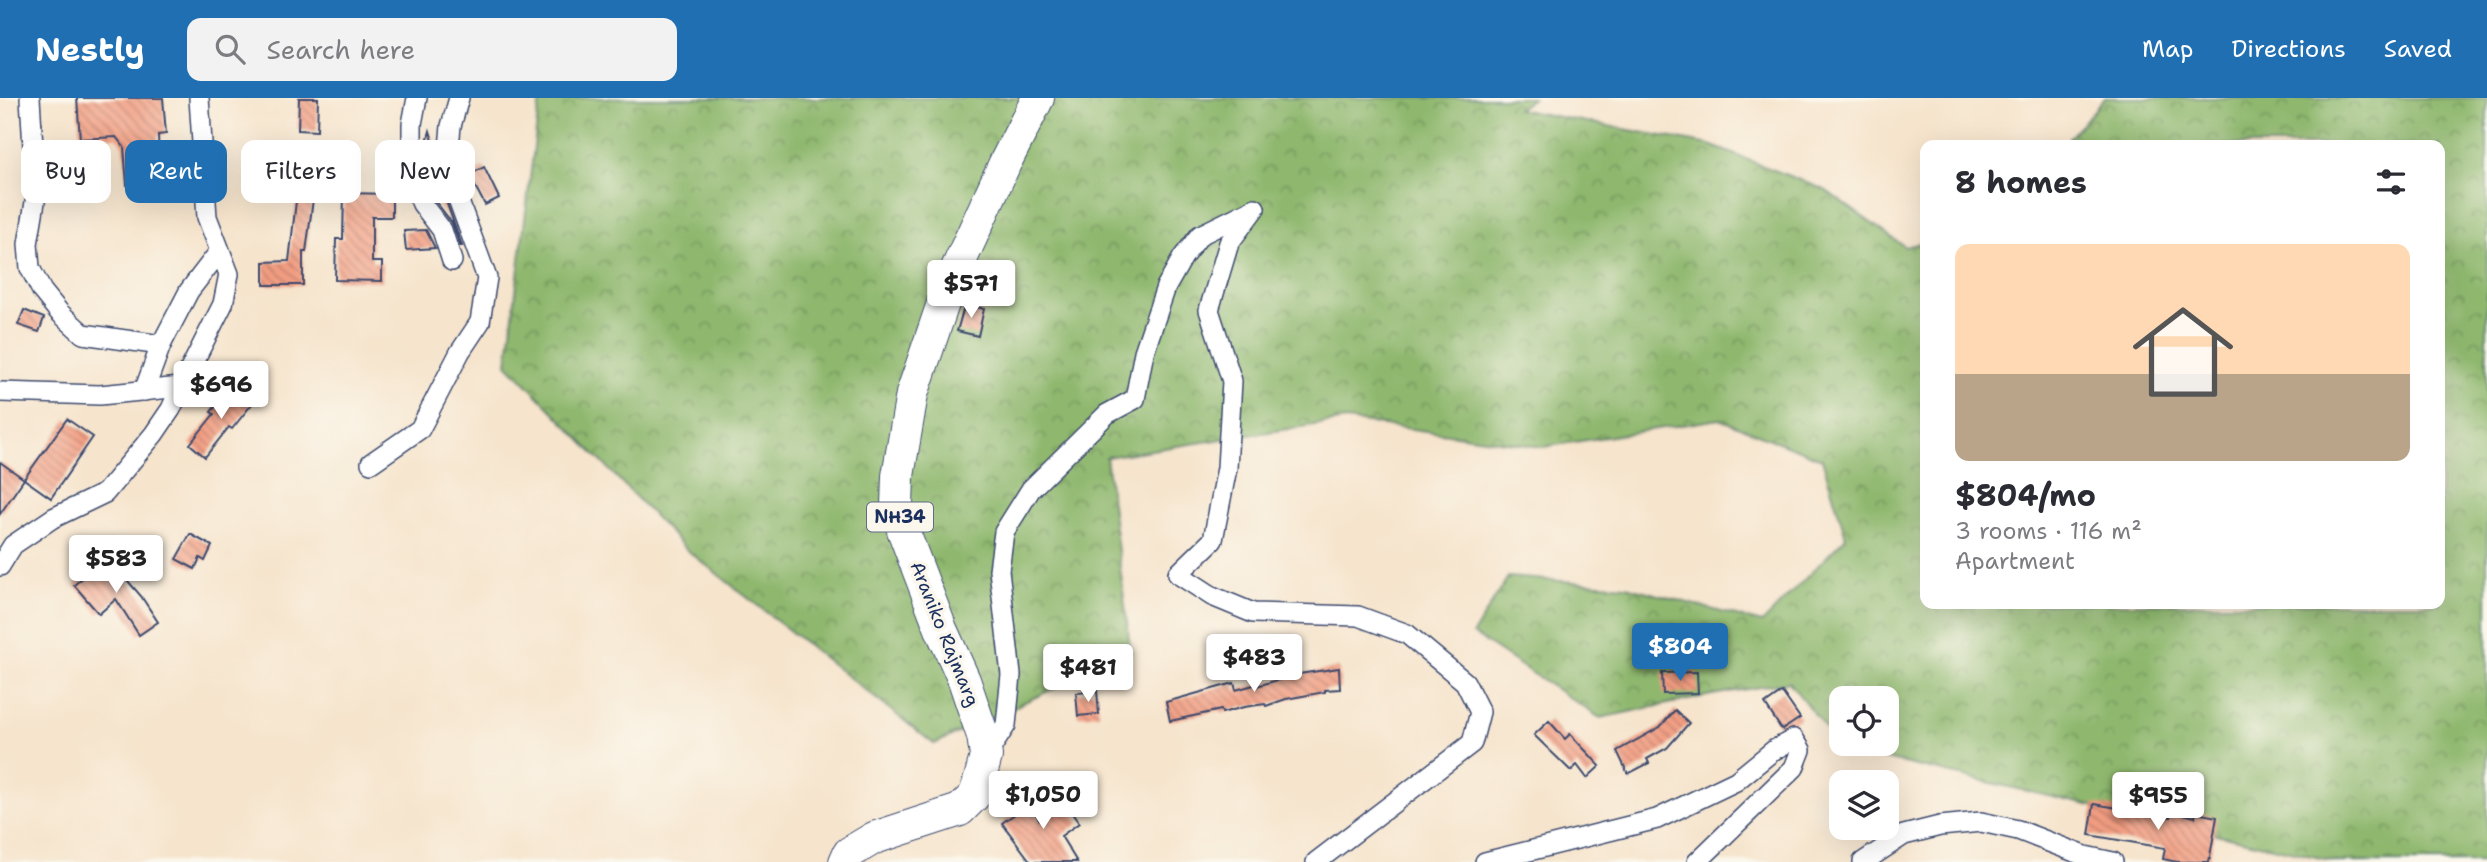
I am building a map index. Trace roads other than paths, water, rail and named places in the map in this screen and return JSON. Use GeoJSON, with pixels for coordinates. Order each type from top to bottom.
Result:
{"type":"FeatureCollection","features":[{"type":"Feature","properties":{"kind":"highway","name":"Araniko Rajmarg"},"geometry":{"type":"LineString","coordinates":[[845,862],[849,853],[874,838],[960,810],[975,795],[986,757],[979,719],[903,530],[897,506],[898,477],[912,394],[949,286],[1004,163],[1038,98]]}},
{"type":"Feature","properties":{"kind":"street"},"geometry":{"type":"LineString","coordinates":[[30,98],[36,196],[28,244],[30,268],[42,291],[59,312],[83,334],[161,345]]}},
{"type":"Feature","properties":{"kind":"street"},"geometry":{"type":"LineString","coordinates":[[0,566],[13,545],[53,518],[105,493],[171,409],[223,304],[229,274],[207,217],[199,98]]}},
{"type":"Feature","properties":{"kind":"street"},"geometry":{"type":"LineString","coordinates":[[417,98],[412,124],[412,180],[422,204],[442,230],[452,261]]}},
{"type":"Feature","properties":{"kind":"street"},"geometry":{"type":"LineString","coordinates":[[371,463],[420,429],[460,352],[480,322],[487,278],[447,169],[451,126],[459,98]]}},
{"type":"Feature","properties":{"kind":"street"},"geometry":{"type":"LineString","coordinates":[[986,757],[1006,725],[1011,675],[999,570],[1004,532],[1031,489],[1107,414],[1135,400],[1144,352],[1166,287],[1200,234],[1255,208],[1229,243],[1209,310],[1232,381],[1227,468],[1213,540],[1178,574],[1212,596],[1253,613],[1358,616],[1408,634],[1465,682],[1480,712],[1472,743],[1316,862]]}},
{"type":"Feature","properties":{"kind":"street"},"geometry":{"type":"LineString","coordinates":[[144,391],[161,345],[190,291],[219,252]]}},
{"type":"Feature","properties":{"kind":"street"},"geometry":{"type":"LineString","coordinates":[[0,392],[100,395],[181,387]]}},
{"type":"Feature","properties":{"kind":"street"},"geometry":{"type":"LineString","coordinates":[[1485,862],[1657,819],[1736,781],[1774,750],[1794,739],[1801,750],[1794,768],[1697,862]]}},
{"type":"Feature","properties":{"kind":"street"},"geometry":{"type":"LineString","coordinates":[[1863,862],[1904,835],[1940,826],[1981,822],[2018,830],[2085,856],[2113,862]]}}]}
